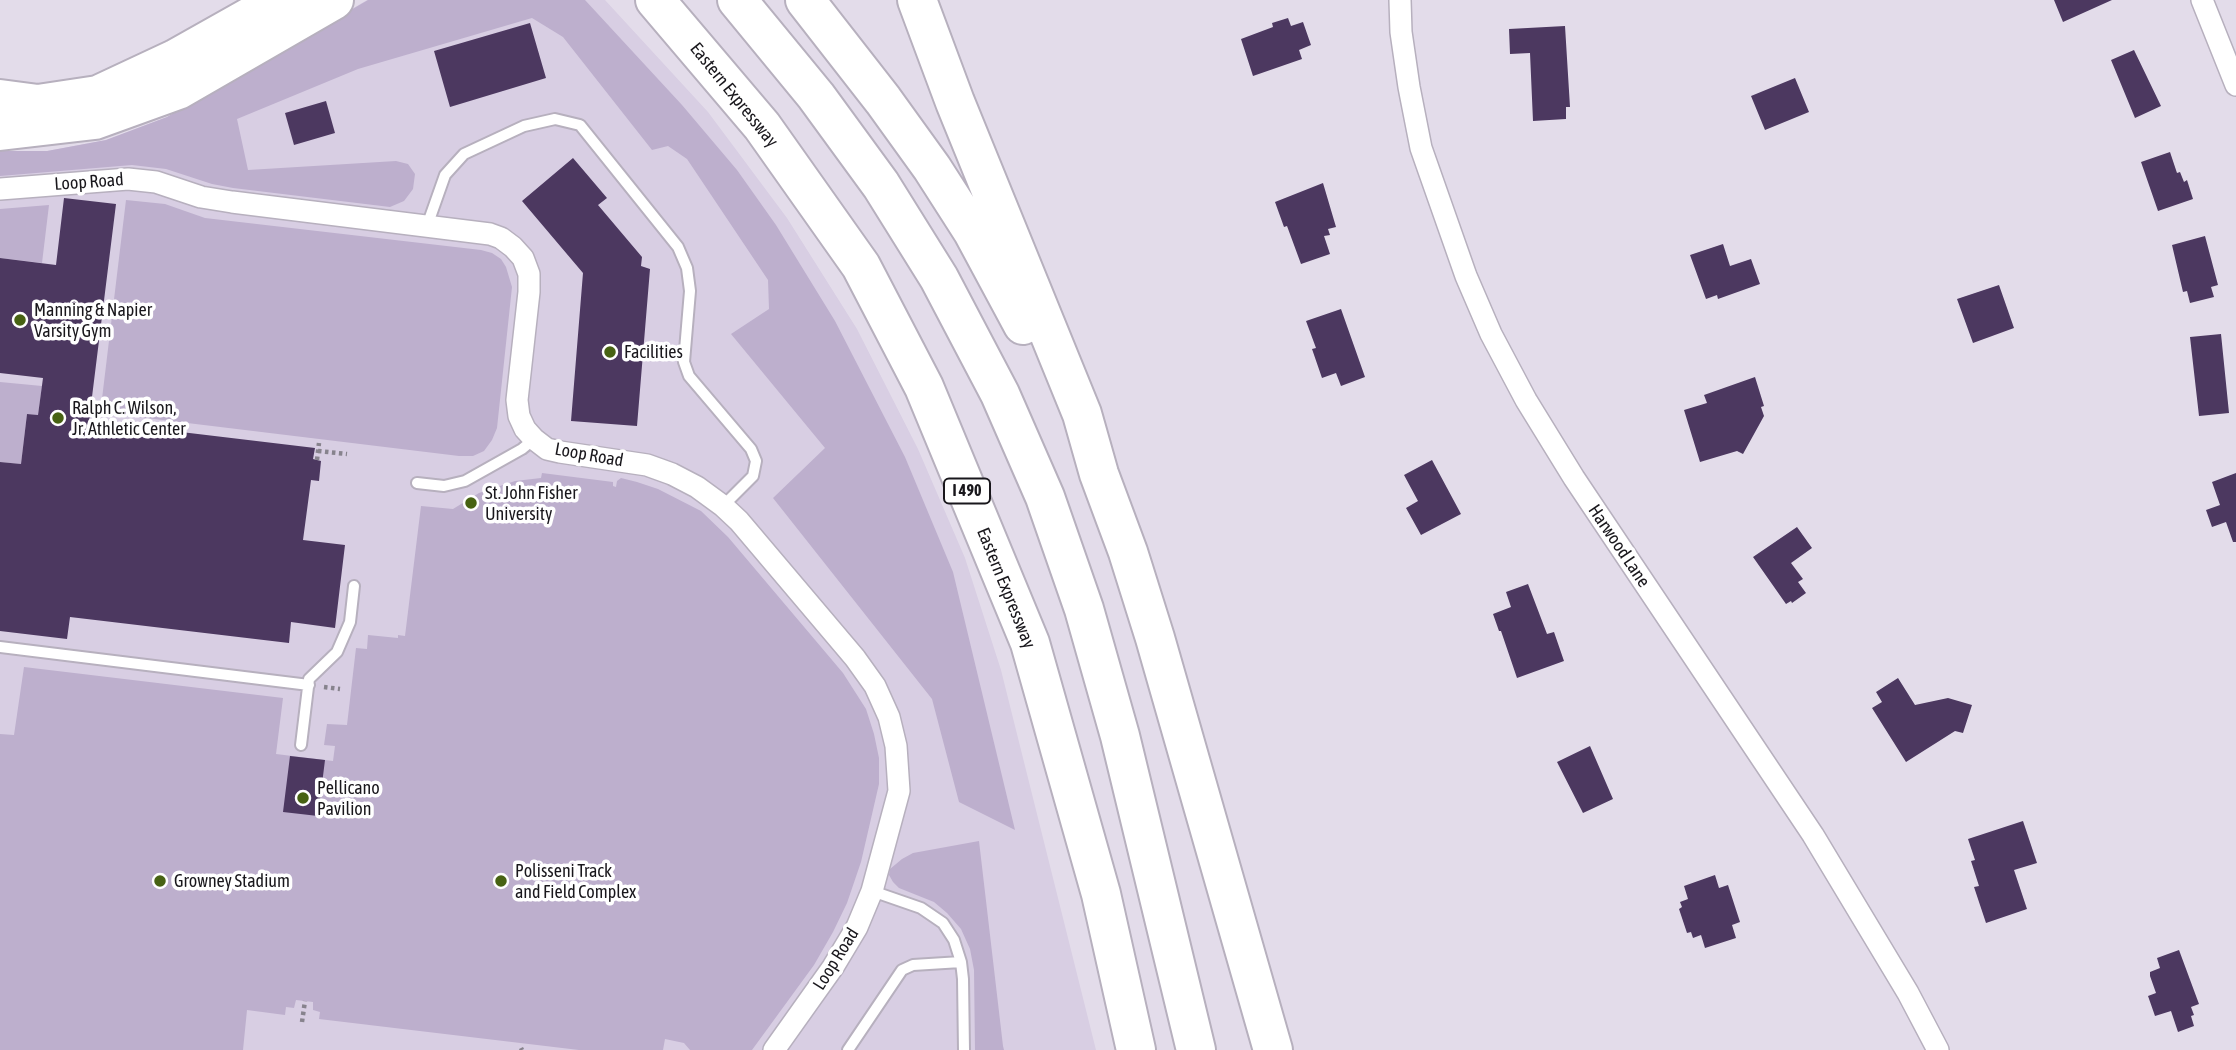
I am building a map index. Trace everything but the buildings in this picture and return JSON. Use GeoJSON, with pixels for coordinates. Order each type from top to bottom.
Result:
{"type":"FeatureCollection","features":[{"type":"Feature","properties":{"kind":"highway"},"geometry":{"type":"LineString","coordinates":[[0,99],[38,104],[98,95],[175,59],[280,0]]}},
{"type":"Feature","properties":{"kind":"highway"},"geometry":{"type":"LineString","coordinates":[[0,131],[95,120],[178,90],[334,0]]}},
{"type":"Feature","properties":{"kind":"highway","name":"Eastern Expressway"},"geometry":{"type":"LineString","coordinates":[[655,0],[762,126],[861,266],[924,387],[1030,643],[1101,894],[1136,1050]]}},
{"type":"Feature","properties":{"kind":"highway"},"geometry":{"type":"LineString","coordinates":[[737,0],[816,96],[881,185],[939,278],[1000,394],[1045,497],[1084,609],[1120,736],[1196,1050]]}},
{"type":"Feature","properties":{"kind":"highway"},"geometry":{"type":"LineString","coordinates":[[805,0],[892,111],[973,232],[1011,300],[1069,420],[1099,474]]}},
{"type":"Feature","properties":{"kind":"highway"},"geometry":{"type":"LineString","coordinates":[[917,0],[955,102],[1082,414],[1099,474],[1128,552],[1155,638],[1273,1050]]}},
{"type":"Feature","properties":{"kind":"street","name":"Harwood Lane"},"geometry":{"type":"LineString","coordinates":[[1400,0],[1401,32],[1421,148],[1466,276],[1491,334],[1526,400],[1574,478],[1813,835],[1908,993],[1938,1050]]}},
{"type":"Feature","properties":{"kind":"street"},"geometry":{"type":"LineString","coordinates":[[2202,0],[2236,85]]}},
{"type":"Feature","properties":{"kind":"street","name":"Loop Road"},"geometry":{"type":"LineString","coordinates":[[0,189],[128,179],[156,182],[201,197],[232,202],[501,237],[523,258],[529,274],[529,292],[517,400],[525,429],[547,449],[647,465],[672,474],[697,487],[723,506],[739,521],[855,658],[875,686],[889,717],[896,746],[899,791],[872,891],[857,927],[833,967],[774,1050]]}},
{"type":"Feature","properties":{"kind":"lane"},"geometry":{"type":"LineString","coordinates":[[427,226],[445,175],[464,154],[524,127],[555,120],[580,125],[678,247],[687,268],[690,291],[684,362],[689,376],[751,449],[756,461],[753,475],[723,506]]}},
{"type":"Feature","properties":{"kind":"lane"},"geometry":{"type":"LineString","coordinates":[[417,483],[444,486],[465,481],[522,449],[534,439]]}},
{"type":"Feature","properties":{"kind":"lane"},"geometry":{"type":"LineString","coordinates":[[302,745],[309,679],[337,652],[350,622],[354,586]]}},
{"type":"Feature","properties":{"kind":"lane"},"geometry":{"type":"LineString","coordinates":[[1,647],[309,685]]}},
{"type":"Feature","properties":{"kind":"lane"},"geometry":{"type":"LineString","coordinates":[[872,891],[921,908],[943,923],[954,940],[963,979],[964,1050]]}},
{"type":"Feature","properties":{"kind":"lane"},"geometry":{"type":"LineString","coordinates":[[848,1050],[902,970],[913,965],[961,962]]}},
{"type":"Feature","properties":{"kind":"path"},"geometry":{"type":"LineString","coordinates":[[317,460],[319,443]]}},
{"type":"Feature","properties":{"kind":"path"},"geometry":{"type":"LineString","coordinates":[[318,451],[347,454]]}},
{"type":"Feature","properties":{"kind":"path"},"geometry":{"type":"LineString","coordinates":[[302,1022],[305,1001]]}},
{"type":"Feature","properties":{"kind":"shaded area","name":"St. John Fisher University"},"geometry":{"type":"Polygon","coordinates":[[[367,0],[605,0],[708,112],[787,218],[857,329],[918,449],[965,558],[1001,670],[1096,1050],[0,1050],[0,151],[47,151],[106,140],[167,117],[367,0]]]}},
{"type":"Feature","properties":{"kind":"shaded area"},"geometry":{"type":"Polygon","coordinates":[[[368,0],[585,0],[682,105],[737,170],[776,225],[835,321],[905,457],[953,572],[1015,830],[959,802],[932,699],[773,498],[825,448],[731,334],[769,309],[768,280],[687,159],[668,146],[652,150],[563,37],[532,18],[358,69],[237,119],[248,170],[396,161],[408,164],[415,174],[413,189],[404,201],[390,207],[233,188],[166,169],[132,165],[0,176],[0,151],[47,151],[106,140],[167,117],[368,0]]]}},
{"type":"Feature","properties":{"kind":"shaded area"},"geometry":{"type":"Polygon","coordinates":[[[126,200],[165,204],[205,218],[492,253],[501,259],[506,267],[512,287],[497,428],[492,440],[484,451],[473,456],[459,456],[105,413],[101,407],[126,200]]]}},
{"type":"Feature","properties":{"kind":"shaded area"},"geometry":{"type":"Polygon","coordinates":[[[49,205],[42,263],[0,258],[0,209],[49,205]]]}},
{"type":"Feature","properties":{"kind":"shaded area"},"geometry":{"type":"Polygon","coordinates":[[[0,382],[42,386],[38,415],[27,414],[21,464],[0,462],[0,382]]]}},
{"type":"Feature","properties":{"kind":"shaded area"},"geometry":{"type":"Polygon","coordinates":[[[542,473],[613,482],[616,487],[621,478],[658,489],[701,511],[728,537],[843,673],[866,709],[879,758],[879,784],[861,862],[847,903],[814,965],[752,1050],[690,1050],[684,1043],[665,1039],[663,1050],[579,1050],[319,1019],[320,1012],[313,1010],[313,1002],[296,1000],[294,1008],[286,1007],[285,1015],[247,1010],[243,1050],[0,1050],[0,734],[14,735],[24,667],[283,698],[276,754],[333,761],[335,746],[324,745],[327,724],[347,725],[356,648],[367,649],[368,635],[398,638],[398,635],[405,636],[421,506],[453,509],[479,493],[515,481],[541,478],[542,473]]]}},
{"type":"Feature","properties":{"kind":"shaded area"},"geometry":{"type":"Polygon","coordinates":[[[979,841],[1004,1050],[975,1050],[974,970],[970,949],[961,929],[934,902],[899,888],[889,875],[890,869],[913,853],[979,841]]]}},
{"type":"Feature","properties":{"kind":"place","name":"Manning & Napier Varsity Gym"},"geometry":{"type":"Point","coordinates":[20,320]}},
{"type":"Feature","properties":{"kind":"place","name":"Facilities"},"geometry":{"type":"Point","coordinates":[610,352]}},
{"type":"Feature","properties":{"kind":"place","name":"Ralph C. Wilson, Jr. Athletic Center"},"geometry":{"type":"Point","coordinates":[58,418]}},
{"type":"Feature","properties":{"kind":"place","name":"St. John Fisher University"},"geometry":{"type":"Point","coordinates":[471,503]}},
{"type":"Feature","properties":{"kind":"place","name":"Pellicano Pavilion"},"geometry":{"type":"Point","coordinates":[303,798]}},
{"type":"Feature","properties":{"kind":"place","name":"Growney Stadium"},"geometry":{"type":"Point","coordinates":[160,881]}},
{"type":"Feature","properties":{"kind":"place","name":"Polisseni Track and Field Complex"},"geometry":{"type":"Point","coordinates":[501,881]}}]}
